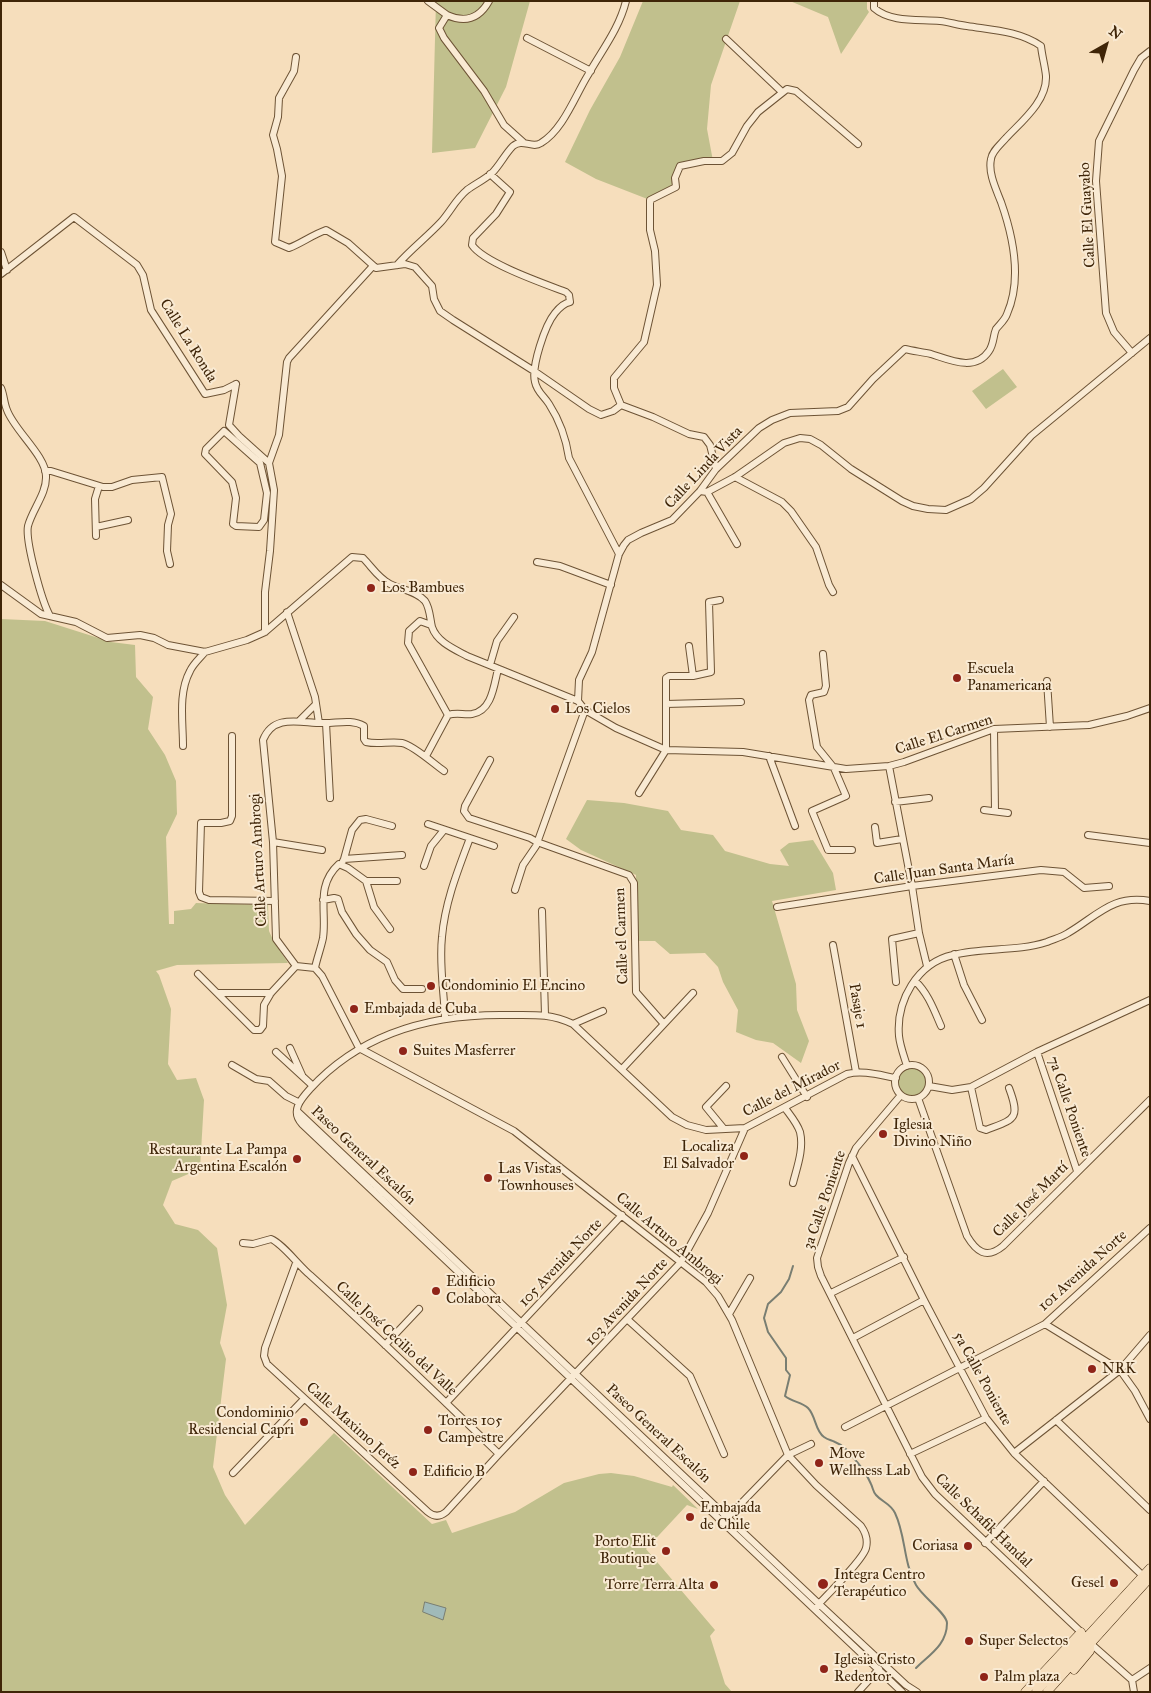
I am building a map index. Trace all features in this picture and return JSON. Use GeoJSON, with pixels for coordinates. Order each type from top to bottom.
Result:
{"type":"FeatureCollection","features":[{"type":"Feature","properties":{"kind":"main road"},"geometry":{"type":"LineString","coordinates":[[1036,1692],[1086,1637],[1146,1577],[1150,1568]]}},
{"type":"Feature","properties":{"kind":"main road"},"geometry":{"type":"LineString","coordinates":[[1025,1692],[1086,1637]]}},
{"type":"Feature","properties":{"kind":"main road"},"geometry":{"type":"LineString","coordinates":[[1047,1692],[1086,1637]]}},
{"type":"Feature","properties":{"kind":"main road"},"geometry":{"type":"LineString","coordinates":[[1054,1692],[1090,1651],[1086,1637]]}},
{"type":"Feature","properties":{"kind":"street"},"geometry":{"type":"LineString","coordinates":[[428,1],[447,15],[462,20],[467,20],[483,11],[489,1]]}},
{"type":"Feature","properties":{"kind":"street"},"geometry":{"type":"LineString","coordinates":[[447,15],[439,30],[484,91],[504,125],[523,142],[533,145],[540,144],[553,133],[566,115],[590,71],[614,35],[626,1]]}},
{"type":"Feature","properties":{"kind":"street","name":"Calle Linda Vista"},"geometry":{"type":"LineString","coordinates":[[578,701],[579,680],[592,652],[619,554],[628,540],[672,520],[700,491],[716,469],[759,428],[772,420],[790,412],[838,411],[848,408],[873,379],[905,349],[959,363],[968,363],[982,359],[994,343],[997,329],[1009,310],[1014,291],[1013,250],[1004,212],[989,167],[991,156],[1032,110],[1041,96],[1046,77],[1041,46],[1031,39],[1016,34],[943,22],[894,18],[879,13],[874,8],[874,1]]}},
{"type":"Feature","properties":{"kind":"street"},"geometry":{"type":"LineString","coordinates":[[526,38],[590,71]]}},
{"type":"Feature","properties":{"kind":"street"},"geometry":{"type":"LineString","coordinates":[[726,39],[782,92]]}},
{"type":"Feature","properties":{"kind":"street","name":"Calle El Guayabo"},"geometry":{"type":"LineString","coordinates":[[1132,353],[1114,332],[1106,313],[1096,181],[1098,147],[1099,141],[1134,70],[1141,58],[1150,51]]}},
{"type":"Feature","properties":{"kind":"street"},"geometry":{"type":"LineString","coordinates":[[296,57],[294,71],[280,98],[278,117],[273,135],[282,176],[275,242],[288,248],[301,244],[312,235],[326,230],[348,243],[376,268],[397,264],[415,267],[432,286],[434,299],[440,311],[534,371],[588,409],[601,415],[613,411],[621,405]]}},
{"type":"Feature","properties":{"kind":"street"},"geometry":{"type":"LineString","coordinates":[[716,469],[710,445],[704,437],[689,434],[653,417],[621,405],[614,388],[614,378],[644,342],[657,285],[655,251],[650,230],[650,200],[676,187],[675,178],[680,166],[704,161],[722,161],[732,153],[747,126],[758,112],[787,89],[796,91],[858,144]]}},
{"type":"Feature","properties":{"kind":"street"},"geometry":{"type":"LineString","coordinates":[[397,264],[410,249],[442,221],[454,203],[467,190],[490,174],[515,144],[523,142]]}},
{"type":"Feature","properties":{"kind":"street"},"geometry":{"type":"LineString","coordinates":[[490,174],[510,192],[496,214],[472,241],[475,248],[493,260],[534,281],[570,294],[571,300],[555,312],[551,319],[534,371],[534,380],[538,391],[548,402],[558,419],[567,441],[569,458],[619,554]]}},
{"type":"Feature","properties":{"kind":"street","name":"Calle La Ronda"},"geometry":{"type":"LineString","coordinates":[[4,272],[74,217],[137,265],[143,275],[151,310],[205,394],[224,390],[236,384],[228,424],[269,463]]}},
{"type":"Feature","properties":{"kind":"street"},"geometry":{"type":"LineString","coordinates":[[1,252],[4,272]]}},
{"type":"Feature","properties":{"kind":"street"},"geometry":{"type":"LineString","coordinates":[[265,632],[265,592],[274,490],[269,463],[279,434],[286,366],[289,358],[373,266]]}},
{"type":"Feature","properties":{"kind":"street"},"geometry":{"type":"LineString","coordinates":[[700,491],[707,492],[735,477],[784,443],[800,438],[810,439],[902,501],[913,506],[946,510],[971,499],[984,488],[1031,436],[1150,338]]}},
{"type":"Feature","properties":{"kind":"street"},"geometry":{"type":"LineString","coordinates":[[1,388],[7,410],[43,464],[46,475],[44,489],[28,528],[38,582],[44,605],[50,616]]}},
{"type":"Feature","properties":{"kind":"street"},"geometry":{"type":"LineString","coordinates":[[224,432],[259,461],[265,478],[267,494],[262,524],[257,528],[233,524],[236,498],[232,482],[206,456],[205,452],[224,432]]}},
{"type":"Feature","properties":{"kind":"street"},"geometry":{"type":"LineString","coordinates":[[45,471],[53,471],[99,486],[112,487],[132,480],[162,477],[171,514],[168,524],[167,551],[170,564]]}},
{"type":"Feature","properties":{"kind":"street"},"geometry":{"type":"LineString","coordinates":[[735,477],[777,499],[791,511],[816,547],[833,592]]}},
{"type":"Feature","properties":{"kind":"street"},"geometry":{"type":"LineString","coordinates":[[96,536],[95,499],[99,486]]}},
{"type":"Feature","properties":{"kind":"street"},"geometry":{"type":"LineString","coordinates":[[267,494],[274,490]]}},
{"type":"Feature","properties":{"kind":"street"},"geometry":{"type":"LineString","coordinates":[[707,492],[737,544]]}},
{"type":"Feature","properties":{"kind":"street"},"geometry":{"type":"LineString","coordinates":[[96,527],[128,520]]}},
{"type":"Feature","properties":{"kind":"street"},"geometry":{"type":"LineString","coordinates":[[1,585],[42,614],[76,622],[107,638],[140,635],[154,638],[168,645],[204,652],[247,640],[265,632],[352,557],[363,558],[376,574],[390,584],[420,597],[427,603],[431,625],[436,635],[450,647],[490,666],[578,701],[585,710],[537,842],[523,865],[516,890]]}},
{"type":"Feature","properties":{"kind":"street"},"geometry":{"type":"LineString","coordinates":[[537,562],[560,566],[611,584]]}},
{"type":"Feature","properties":{"kind":"street"},"geometry":{"type":"LineString","coordinates":[[639,793],[666,750],[666,678],[669,676],[693,676],[711,672],[708,602],[720,600]]}},
{"type":"Feature","properties":{"kind":"street"},"geometry":{"type":"LineString","coordinates":[[287,612],[313,692],[315,705],[323,723],[330,798]]}},
{"type":"Feature","properties":{"kind":"street"},"geometry":{"type":"LineString","coordinates":[[490,666],[497,641],[514,617]]}},
{"type":"Feature","properties":{"kind":"street"},"geometry":{"type":"LineString","coordinates":[[431,625],[420,621],[409,631],[408,643],[448,715]]}},
{"type":"Feature","properties":{"kind":"street"},"geometry":{"type":"LineString","coordinates":[[689,646],[693,676]]}},
{"type":"Feature","properties":{"kind":"street"},"geometry":{"type":"LineString","coordinates":[[183,746],[184,686],[189,671],[204,652]]}},
{"type":"Feature","properties":{"kind":"street"},"geometry":{"type":"LineString","coordinates":[[823,654],[826,686],[824,692],[811,695],[809,700],[816,747],[834,768],[846,796],[812,811],[828,850],[852,850]]}},
{"type":"Feature","properties":{"kind":"street"},"geometry":{"type":"LineString","coordinates":[[444,772],[426,756],[448,715],[455,712],[472,714],[483,710],[491,696],[498,669]]}},
{"type":"Feature","properties":{"kind":"street"},"geometry":{"type":"LineString","coordinates":[[1047,681],[1050,727]]}},
{"type":"Feature","properties":{"kind":"street"},"geometry":{"type":"LineString","coordinates":[[666,704],[741,702]]}},
{"type":"Feature","properties":{"kind":"street"},"geometry":{"type":"LineString","coordinates":[[300,720],[315,705]]}},
{"type":"Feature","properties":{"kind":"street","name":"Calle El Carmen"},"geometry":{"type":"LineString","coordinates":[[585,710],[637,739],[666,750],[742,752],[846,769],[889,766],[904,762],[994,729],[1089,725],[1127,716],[1150,708]]}},
{"type":"Feature","properties":{"kind":"street","name":"Calle Arturo Ambrogi"},"geometry":{"type":"LineString","coordinates":[[296,966],[276,939],[273,842],[263,740],[266,731],[284,722],[300,720],[323,723],[336,721],[357,722],[364,726],[364,739],[366,742],[372,744],[402,743],[426,756]]}},
{"type":"Feature","properties":{"kind":"street"},"geometry":{"type":"LineString","coordinates":[[994,729],[995,811]]}},
{"type":"Feature","properties":{"kind":"street"},"geometry":{"type":"LineString","coordinates":[[232,736],[232,816],[230,821],[201,823],[198,892],[201,897],[209,900],[275,901]]}},
{"type":"Feature","properties":{"kind":"street"},"geometry":{"type":"LineString","coordinates":[[769,756],[795,826]]}},
{"type":"Feature","properties":{"kind":"street","name":"Calle el Carmen"},"geometry":{"type":"LineString","coordinates":[[490,760],[465,806],[464,811],[469,818],[530,838],[629,875],[634,883],[636,992],[664,1024]]}},
{"type":"Feature","properties":{"kind":"street"},"geometry":{"type":"LineString","coordinates":[[889,766],[919,933],[927,966]]}},
{"type":"Feature","properties":{"kind":"street"},"geometry":{"type":"LineString","coordinates":[[895,802],[929,798]]}},
{"type":"Feature","properties":{"kind":"street"},"geometry":{"type":"LineString","coordinates":[[984,810],[1008,813]]}},
{"type":"Feature","properties":{"kind":"street"},"geometry":{"type":"LineString","coordinates":[[343,862],[352,830],[360,820],[366,819],[392,826]]}},
{"type":"Feature","properties":{"kind":"street"},"geometry":{"type":"LineString","coordinates":[[428,824],[494,846]]}},
{"type":"Feature","properties":{"kind":"street"},"geometry":{"type":"LineString","coordinates":[[875,827],[877,843],[902,839]]}},
{"type":"Feature","properties":{"kind":"street"},"geometry":{"type":"LineString","coordinates":[[424,866],[431,846],[444,830]]}},
{"type":"Feature","properties":{"kind":"street"},"geometry":{"type":"LineString","coordinates":[[1088,835],[1150,843]]}},
{"type":"Feature","properties":{"kind":"street"},"geometry":{"type":"LineString","coordinates":[[445,1018],[441,950],[442,936],[450,889],[470,838]]}},
{"type":"Feature","properties":{"kind":"street"},"geometry":{"type":"LineString","coordinates":[[273,842],[322,850]]}},
{"type":"Feature","properties":{"kind":"street"},"geometry":{"type":"LineString","coordinates":[[315,968],[323,939],[323,900],[330,873],[343,862],[402,855]]}},
{"type":"Feature","properties":{"kind":"street"},"geometry":{"type":"LineString","coordinates":[[343,862],[366,881],[374,907],[390,929]]}},
{"type":"Feature","properties":{"kind":"street","name":"Calle Juan Santa María"},"geometry":{"type":"LineString","coordinates":[[777,907],[912,886],[1041,870],[1064,872],[1084,888],[1109,886]]}},
{"type":"Feature","properties":{"kind":"street"},"geometry":{"type":"LineString","coordinates":[[366,881],[396,881]]}},
{"type":"Feature","properties":{"kind":"street"},"geometry":{"type":"LineString","coordinates":[[323,900],[334,898],[338,900],[342,912],[356,934],[370,950],[387,962],[395,980],[403,989],[422,988]]}},
{"type":"Feature","properties":{"kind":"street"},"geometry":{"type":"LineString","coordinates":[[907,1066],[899,1039],[899,1021],[905,997],[927,966],[954,954],[1023,948],[1045,942],[1067,934],[1098,912],[1118,902],[1131,899],[1150,902]]}},
{"type":"Feature","properties":{"kind":"street"},"geometry":{"type":"LineString","coordinates":[[232,1065],[256,1079],[269,1081],[286,1096],[298,1102],[313,1086],[359,1048],[413,1025],[445,1018],[489,1015],[545,1015],[542,912]]}},
{"type":"Feature","properties":{"kind":"street"},"geometry":{"type":"LineString","coordinates":[[896,982],[892,939],[919,933]]}},
{"type":"Feature","properties":{"kind":"street","name":"Pasaje 1"},"geometry":{"type":"LineString","coordinates":[[833,945],[856,1072]]}},
{"type":"Feature","properties":{"kind":"street"},"geometry":{"type":"LineString","coordinates":[[954,954],[964,985],[982,1020]]}},
{"type":"Feature","properties":{"kind":"street"},"geometry":{"type":"LineString","coordinates":[[198,974],[254,1030],[260,1030],[263,1026],[264,1005],[272,993],[296,966],[315,968],[322,976],[359,1048]]}},
{"type":"Feature","properties":{"kind":"street"},"geometry":{"type":"LineString","coordinates":[[915,981],[928,998],[941,1026]]}},
{"type":"Feature","properties":{"kind":"street"},"geometry":{"type":"LineString","coordinates":[[217,993],[272,993]]}},
{"type":"Feature","properties":{"kind":"street"},"geometry":{"type":"LineString","coordinates":[[622,1069],[693,993]]}},
{"type":"Feature","properties":{"kind":"street"},"geometry":{"type":"LineString","coordinates":[[929,1086],[952,1090],[971,1087],[1036,1052],[1150,1000]]}},
{"type":"Feature","properties":{"kind":"street"},"geometry":{"type":"LineString","coordinates":[[573,1024],[603,1011]]}},
{"type":"Feature","properties":{"kind":"street","name":"Calle del Mirador"},"geometry":{"type":"LineString","coordinates":[[545,1015],[573,1024],[679,1122],[706,1130],[745,1128],[807,1097],[847,1074],[856,1072],[896,1078]]}},
{"type":"Feature","properties":{"kind":"street"},"geometry":{"type":"LineString","coordinates":[[290,1048],[303,1076]]}},
{"type":"Feature","properties":{"kind":"street","name":"Calle Arturo Ambrogi"},"geometry":{"type":"LineString","coordinates":[[359,1048],[502,1124],[622,1215],[712,1288],[729,1314],[788,1456],[816,1485],[861,1526],[867,1539],[866,1550],[860,1559],[817,1606]]}},
{"type":"Feature","properties":{"kind":"street"},"geometry":{"type":"LineString","coordinates":[[276,1052],[313,1086]]}},
{"type":"Feature","properties":{"kind":"street","name":"7a Calle Poniente"},"geometry":{"type":"LineString","coordinates":[[1036,1052],[1078,1171]]}},
{"type":"Feature","properties":{"kind":"street"},"geometry":{"type":"LineString","coordinates":[[782,1057],[807,1097]]}},
{"type":"Feature","properties":{"kind":"street"},"geometry":{"type":"LineString","coordinates":[[907,1066],[917,1066],[926,1072],[929,1086],[925,1093],[918,1098],[909,1098],[901,1095],[896,1087],[896,1078],[900,1070],[907,1066]]}},
{"type":"Feature","properties":{"kind":"street"},"geometry":{"type":"LineString","coordinates":[[724,1129],[706,1106],[726,1086]]}},
{"type":"Feature","properties":{"kind":"street"},"geometry":{"type":"LineString","coordinates":[[971,1087],[980,1128],[986,1130],[1008,1122],[1012,1118],[1016,1106],[1009,1088]]}},
{"type":"Feature","properties":{"kind":"street","name":"3a Calle Poniente"},"geometry":{"type":"LineString","coordinates":[[885,1406],[821,1276],[818,1258],[852,1156],[863,1139],[901,1095]]}},
{"type":"Feature","properties":{"kind":"street","name":"Calle José Martí"},"geometry":{"type":"LineString","coordinates":[[918,1098],[967,1236],[977,1249],[988,1254],[1003,1246],[1150,1100]]}},
{"type":"Feature","properties":{"kind":"street","name":"Paseo General Escalón"},"geometry":{"type":"LineString","coordinates":[[298,1102],[298,1119],[302,1124],[519,1325],[817,1606],[902,1692]]}},
{"type":"Feature","properties":{"kind":"street"},"geometry":{"type":"LineString","coordinates":[[786,1108],[796,1124],[800,1137],[800,1158],[793,1182]]}},
{"type":"Feature","properties":{"kind":"street","name":"103 Avenida Norte"},"geometry":{"type":"LineString","coordinates":[[428,1512],[436,1516],[446,1512],[682,1262],[708,1213],[745,1128]]}},
{"type":"Feature","properties":{"kind":"street","name":"5a Calle Poniente"},"geometry":{"type":"LineString","coordinates":[[852,1156],[986,1418],[1014,1453],[1146,1577]]}},
{"type":"Feature","properties":{"kind":"street","name":"105 Avenida Norte"},"geometry":{"type":"LineString","coordinates":[[446,1403],[622,1215]]}},
{"type":"Feature","properties":{"kind":"street","name":"101 Avenida Norte"},"geometry":{"type":"LineString","coordinates":[[845,1427],[1045,1324],[1150,1228]]}},
{"type":"Feature","properties":{"kind":"street","name":"Calle José Cecilio del Valle"},"geometry":{"type":"LineString","coordinates":[[244,1243],[253,1244],[269,1239],[279,1243],[296,1264],[385,1345],[499,1454]]}},
{"type":"Feature","properties":{"kind":"street"},"geometry":{"type":"LineString","coordinates":[[830,1294],[904,1256]]}},
{"type":"Feature","properties":{"kind":"street","name":"Calle Maximo Jeréz"},"geometry":{"type":"LineString","coordinates":[[296,1264],[264,1348],[264,1356],[269,1366],[428,1512]]}},
{"type":"Feature","properties":{"kind":"street"},"geometry":{"type":"LineString","coordinates":[[729,1314],[750,1278]]}},
{"type":"Feature","properties":{"kind":"street"},"geometry":{"type":"LineString","coordinates":[[853,1338],[924,1300]]}},
{"type":"Feature","properties":{"kind":"street"},"geometry":{"type":"LineString","coordinates":[[385,1345],[419,1309]]}},
{"type":"Feature","properties":{"kind":"street"},"geometry":{"type":"LineString","coordinates":[[627,1319],[690,1376],[724,1454]]}},
{"type":"Feature","properties":{"kind":"street"},"geometry":{"type":"LineString","coordinates":[[1045,1324],[1120,1370],[1135,1391],[1150,1419]]}},
{"type":"Feature","properties":{"kind":"street"},"geometry":{"type":"LineString","coordinates":[[1014,1453],[1120,1370],[1150,1335]]}},
{"type":"Feature","properties":{"kind":"street"},"geometry":{"type":"LineString","coordinates":[[233,1473],[304,1399]]}},
{"type":"Feature","properties":{"kind":"street","name":"Calle Schafik Handal"},"geometry":{"type":"LineString","coordinates":[[885,1406],[928,1486],[1132,1680]]}},
{"type":"Feature","properties":{"kind":"street"},"geometry":{"type":"LineString","coordinates":[[910,1454],[986,1418]]}},
{"type":"Feature","properties":{"kind":"street"},"geometry":{"type":"LineString","coordinates":[[1056,1420],[1150,1510]]}},
{"type":"Feature","properties":{"kind":"street"},"geometry":{"type":"LineString","coordinates":[[726,1520],[788,1456],[811,1444]]}},
{"type":"Feature","properties":{"kind":"street"},"geometry":{"type":"LineString","coordinates":[[986,1543],[1044,1481]]}},
{"type":"Feature","properties":{"kind":"street","name":"Paseo General Escalón"},"geometry":{"type":"LineString","coordinates":[[817,1606],[906,1685],[917,1692]]}},
{"type":"Feature","properties":{"kind":"street"},"geometry":{"type":"LineString","coordinates":[[858,1692],[879,1668]]}},
{"type":"Feature","properties":{"kind":"street"},"geometry":{"type":"LineString","coordinates":[[1134,1692],[1132,1680],[1150,1668]]}},
{"type":"Feature","properties":{"kind":"shaded area"},"geometry":{"type":"Polygon","coordinates":[[[436,1],[530,1],[506,87],[475,148],[432,153],[436,1]]]}},
{"type":"Feature","properties":{"kind":"shaded area"},"geometry":{"type":"Polygon","coordinates":[[[643,1],[740,1],[711,85],[707,129],[713,161],[680,166],[676,187],[650,200],[596,179],[565,162],[590,110],[620,57],[643,1]]]}},
{"type":"Feature","properties":{"kind":"shaded area"},"geometry":{"type":"Polygon","coordinates":[[[790,1],[867,1],[869,12],[841,54],[828,17],[790,1]]]}},
{"type":"Feature","properties":{"kind":"shaded area"},"geometry":{"type":"Polygon","coordinates":[[[1003,369],[1017,387],[986,409],[972,391],[1003,369]]]}},
{"type":"Feature","properties":{"kind":"shaded area"},"geometry":{"type":"Polygon","coordinates":[[[1,619],[45,621],[111,642],[135,645],[136,677],[153,697],[148,729],[165,755],[176,781],[177,814],[166,837],[169,924],[174,924],[174,911],[191,909],[196,903],[268,905],[269,931],[288,963],[177,965],[156,971],[171,1009],[168,1064],[177,1080],[196,1078],[204,1100],[200,1169],[172,1181],[163,1205],[175,1224],[198,1230],[217,1248],[227,1305],[220,1343],[226,1359],[213,1467],[225,1495],[245,1525],[334,1433],[432,1524],[446,1520],[452,1533],[515,1512],[564,1483],[599,1474],[611,1473],[634,1476],[672,1487],[673,1485],[698,1509],[687,1505],[646,1549],[715,1630],[710,1636],[725,1684],[732,1692],[1,1692],[1,619]]]}},
{"type":"Feature","properties":{"kind":"shaded area"},"geometry":{"type":"Polygon","coordinates":[[[587,800],[624,803],[668,811],[681,830],[713,835],[725,851],[770,864],[789,866],[780,850],[789,843],[813,840],[833,873],[836,890],[772,901],[796,984],[797,1010],[809,1041],[801,1063],[773,1043],[756,1040],[736,1032],[738,1010],[723,982],[718,967],[705,953],[670,954],[655,941],[635,941],[636,875],[581,850],[566,839],[587,800]]]}},
{"type":"Feature","properties":{"kind":"shaded area"},"geometry":{"type":"Polygon","coordinates":[[[912,1068],[922,1072],[926,1082],[922,1092],[912,1096],[902,1092],[898,1082],[902,1072],[912,1068]]]}},
{"type":"Feature","properties":{"kind":"water"},"geometry":{"type":"Polygon","coordinates":[[[425,1602],[446,1608],[443,1620],[423,1612],[425,1602]]]}},
{"type":"Feature","properties":{"kind":"waterway"},"geometry":{"type":"LineString","coordinates":[[793,1266],[789,1279],[781,1292],[768,1304],[764,1318],[768,1332],[786,1358],[786,1370],[790,1375],[785,1396],[803,1404],[811,1411],[821,1434],[841,1445],[850,1453],[867,1476],[875,1494],[891,1507],[895,1513],[899,1522],[909,1567],[916,1585],[943,1615],[947,1623],[941,1643],[916,1668]]}},
{"type":"Feature","properties":{"kind":"place","name":"Los Bambues"},"geometry":{"type":"Point","coordinates":[371,588]}},
{"type":"Feature","properties":{"kind":"place","name":"Escuela Panamericana"},"geometry":{"type":"Point","coordinates":[957,678]}},
{"type":"Feature","properties":{"kind":"place","name":"Los Cielos"},"geometry":{"type":"Point","coordinates":[555,709]}},
{"type":"Feature","properties":{"kind":"place","name":"Condominio El Encino"},"geometry":{"type":"Point","coordinates":[431,986]}},
{"type":"Feature","properties":{"kind":"place","name":"Embajada de Cuba"},"geometry":{"type":"Point","coordinates":[354,1009]}},
{"type":"Feature","properties":{"kind":"place","name":"Suites Masferrer"},"geometry":{"type":"Point","coordinates":[403,1051]}},
{"type":"Feature","properties":{"kind":"place","name":"Iglesia Divino Niño"},"geometry":{"type":"Point","coordinates":[883,1134]}},
{"type":"Feature","properties":{"kind":"place","name":"Localiza El Salvador"},"geometry":{"type":"Point","coordinates":[744,1156]}},
{"type":"Feature","properties":{"kind":"place","name":"Restaurante La Pampa Argentina Escalón"},"geometry":{"type":"Point","coordinates":[297,1159]}},
{"type":"Feature","properties":{"kind":"place","name":"Las Vistas Townhouses"},"geometry":{"type":"Point","coordinates":[488,1178]}},
{"type":"Feature","properties":{"kind":"place","name":"Edificio Colabora"},"geometry":{"type":"Point","coordinates":[436,1291]}},
{"type":"Feature","properties":{"kind":"place","name":"NRK"},"geometry":{"type":"Point","coordinates":[1092,1369]}},
{"type":"Feature","properties":{"kind":"place","name":"Condominio Residencial Capri"},"geometry":{"type":"Point","coordinates":[304,1422]}},
{"type":"Feature","properties":{"kind":"place","name":"Torres 105 Campestre"},"geometry":{"type":"Point","coordinates":[428,1430]}},
{"type":"Feature","properties":{"kind":"place","name":"Move Wellness Lab"},"geometry":{"type":"Point","coordinates":[819,1463]}},
{"type":"Feature","properties":{"kind":"place","name":"Edificio B"},"geometry":{"type":"Point","coordinates":[413,1472]}},
{"type":"Feature","properties":{"kind":"place","name":"Embajada de Chile"},"geometry":{"type":"Point","coordinates":[690,1517]}},
{"type":"Feature","properties":{"kind":"place","name":"Coriasa"},"geometry":{"type":"Point","coordinates":[968,1546]}},
{"type":"Feature","properties":{"kind":"place","name":"Porto Elit Boutique"},"geometry":{"type":"Point","coordinates":[666,1551]}},
{"type":"Feature","properties":{"kind":"place","name":"Gesel"},"geometry":{"type":"Point","coordinates":[1114,1583]}},
{"type":"Feature","properties":{"kind":"place","name":"Integra Centro Terapéutico"},"geometry":{"type":"Point","coordinates":[823,1584]}},
{"type":"Feature","properties":{"kind":"place","name":"Torre Terra Alta"},"geometry":{"type":"Point","coordinates":[714,1585]}},
{"type":"Feature","properties":{"kind":"place","name":"Super Selectos"},"geometry":{"type":"Point","coordinates":[969,1641]}},
{"type":"Feature","properties":{"kind":"place","name":"Iglesia Cristo Redentor"},"geometry":{"type":"Point","coordinates":[824,1669]}},
{"type":"Feature","properties":{"kind":"place","name":"Palm plaza"},"geometry":{"type":"Point","coordinates":[984,1677]}}]}
